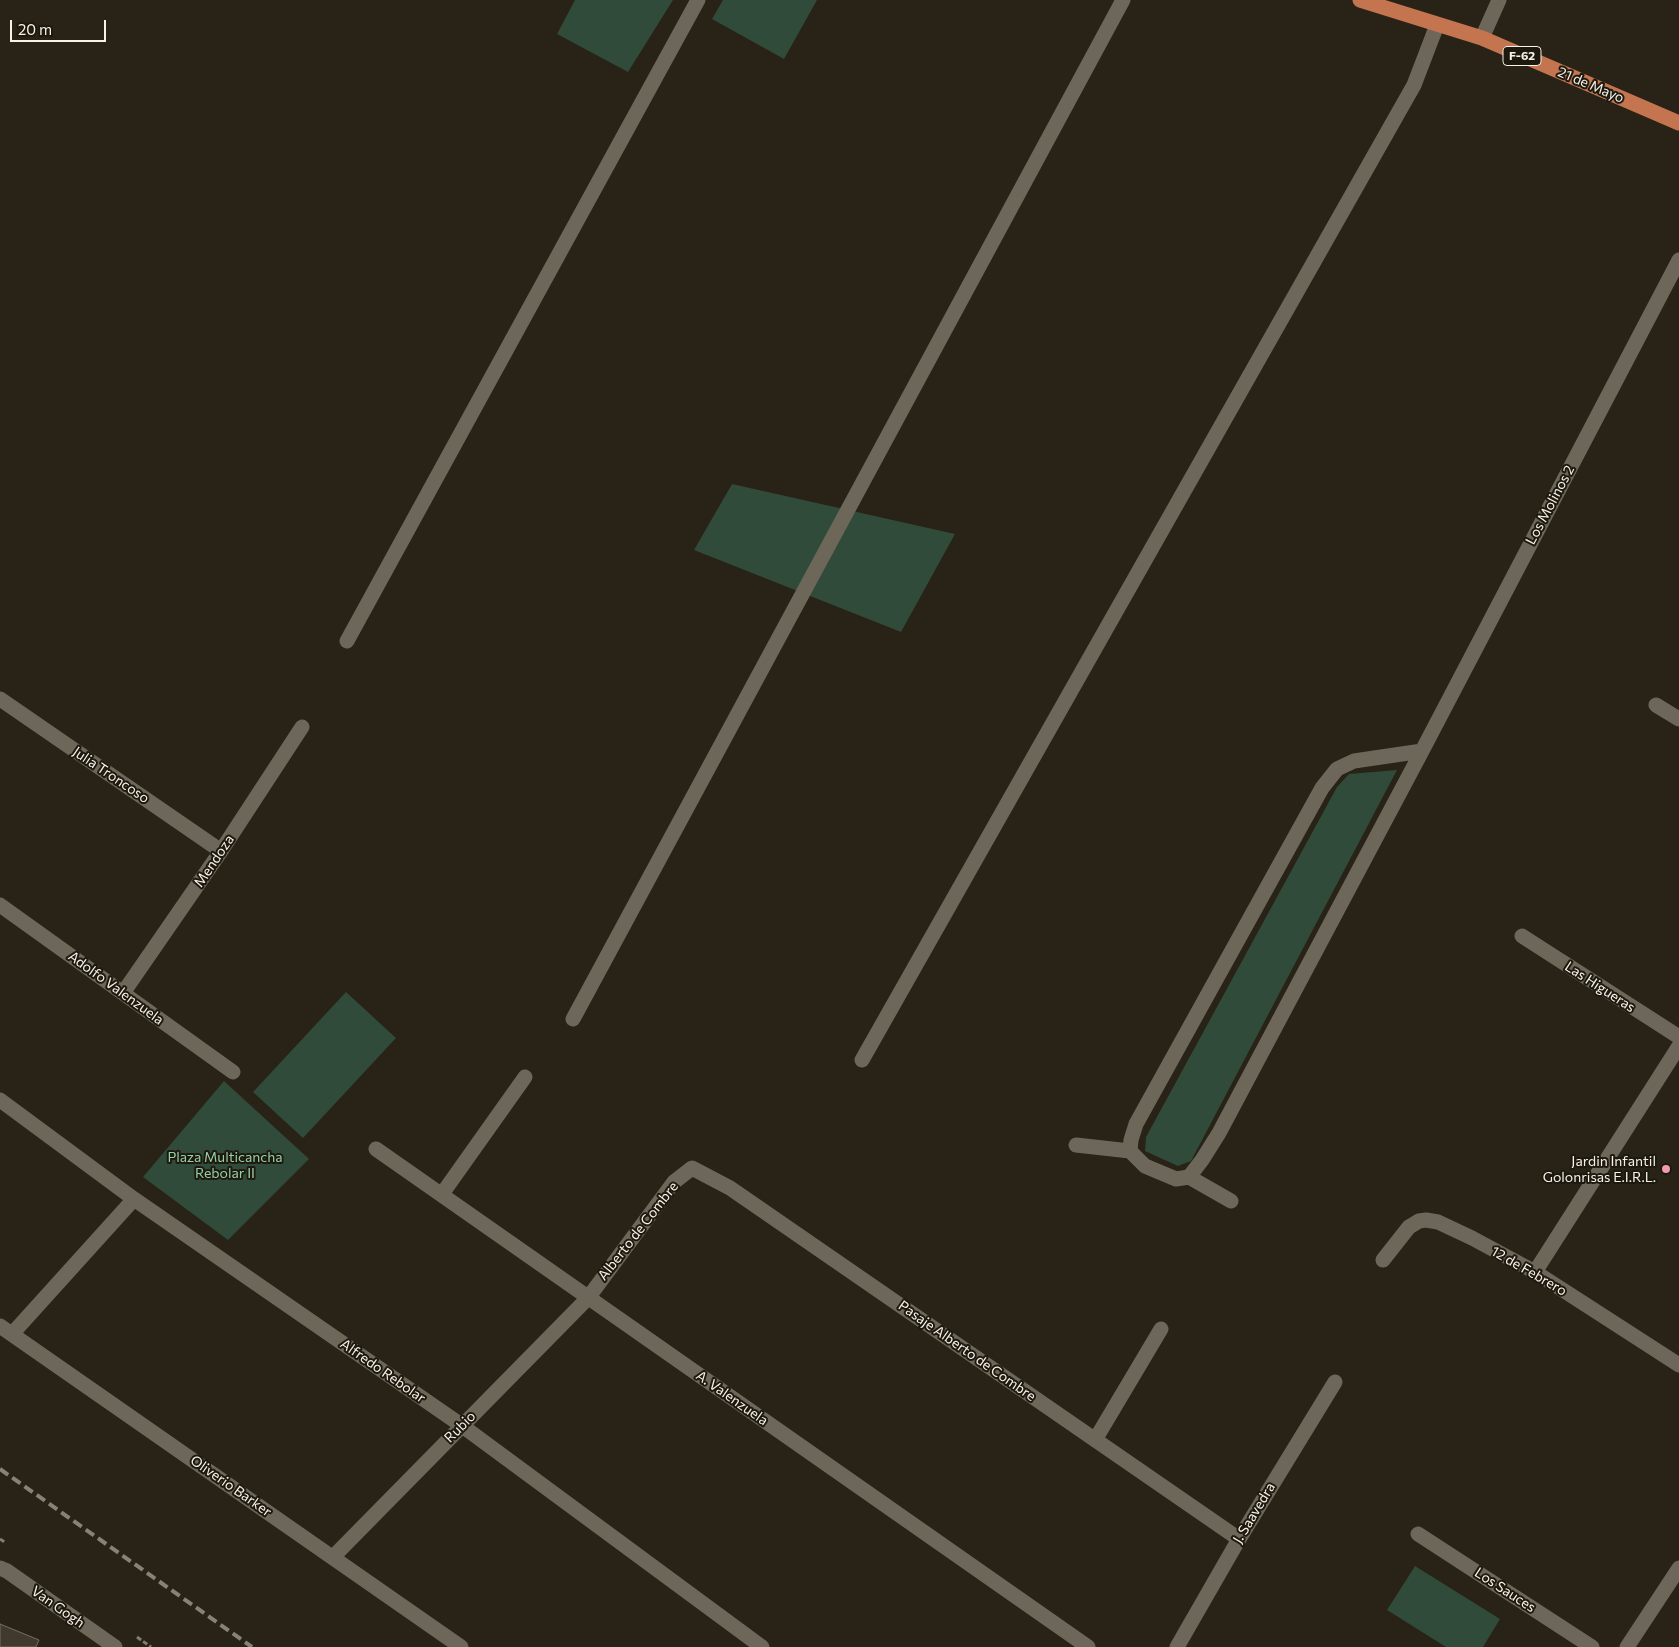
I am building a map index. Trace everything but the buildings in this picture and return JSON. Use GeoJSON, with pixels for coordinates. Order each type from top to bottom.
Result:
{"type":"FeatureCollection","features":[{"type":"Feature","properties":{"kind":"main road","name":"21 de Mayo"},"geometry":{"type":"LineString","coordinates":[[1360,0],[1482,38],[1679,123]]}},
{"type":"Feature","properties":{"kind":"street"},"geometry":{"type":"LineString","coordinates":[[347,641],[698,0]]}},
{"type":"Feature","properties":{"kind":"street"},"geometry":{"type":"LineString","coordinates":[[573,1019],[1123,0]]}},
{"type":"Feature","properties":{"kind":"street"},"geometry":{"type":"LineString","coordinates":[[1482,38],[1499,0]]}},
{"type":"Feature","properties":{"kind":"street"},"geometry":{"type":"LineString","coordinates":[[862,1060],[1414,85],[1437,25]]}},
{"type":"Feature","properties":{"kind":"street","name":"Los Molinos 2"},"geometry":{"type":"LineString","coordinates":[[1189,1177],[1219,1133],[1422,751],[1679,260]]}},
{"type":"Feature","properties":{"kind":"street","name":"Julia Troncoso"},"geometry":{"type":"LineString","coordinates":[[0,699],[221,851]]}},
{"type":"Feature","properties":{"kind":"street"},"geometry":{"type":"LineString","coordinates":[[1656,705],[1679,719]]}},
{"type":"Feature","properties":{"kind":"street","name":"Mendoza"},"geometry":{"type":"LineString","coordinates":[[123,993],[221,851],[302,727]]}},
{"type":"Feature","properties":{"kind":"street"},"geometry":{"type":"LineString","coordinates":[[1130,1151],[1136,1124],[1322,788],[1337,769],[1354,761],[1422,751]]}},
{"type":"Feature","properties":{"kind":"street","name":"Adolfo Valenzuela"},"geometry":{"type":"LineString","coordinates":[[0,905],[232,1072]]}},
{"type":"Feature","properties":{"kind":"street","name":"Las Higueras"},"geometry":{"type":"LineString","coordinates":[[1522,936],[1679,1037]]}},
{"type":"Feature","properties":{"kind":"street"},"geometry":{"type":"LineString","coordinates":[[1536,1272],[1679,1046]]}},
{"type":"Feature","properties":{"kind":"street"},"geometry":{"type":"LineString","coordinates":[[442,1194],[525,1077]]}},
{"type":"Feature","properties":{"kind":"street","name":"Alfredo Rebolar"},"geometry":{"type":"LineString","coordinates":[[0,1100],[134,1199],[461,1425],[762,1647]]}},
{"type":"Feature","properties":{"kind":"street"},"geometry":{"type":"LineString","coordinates":[[1076,1145],[1130,1151],[1145,1166],[1176,1179],[1189,1177],[1231,1201]]}},
{"type":"Feature","properties":{"kind":"street","name":"A. Valenzuela"},"geometry":{"type":"LineString","coordinates":[[376,1149],[1088,1647]]}},
{"type":"Feature","properties":{"kind":"street","name":"Alberto de Combre"},"geometry":{"type":"LineString","coordinates":[[588,1298],[674,1182],[692,1168]]}},
{"type":"Feature","properties":{"kind":"street","name":"Pasaje Alberto de Combre"},"geometry":{"type":"LineString","coordinates":[[692,1168],[730,1188],[1238,1539]]}},
{"type":"Feature","properties":{"kind":"street"},"geometry":{"type":"LineString","coordinates":[[6,1330],[134,1199]]}},
{"type":"Feature","properties":{"kind":"street","name":"12 de Febrero"},"geometry":{"type":"LineString","coordinates":[[1383,1260],[1409,1227],[1419,1221],[1438,1222],[1536,1272],[1679,1366]]}},
{"type":"Feature","properties":{"kind":"street","name":"Rubio"},"geometry":{"type":"LineString","coordinates":[[333,1557],[588,1298]]}},
{"type":"Feature","properties":{"kind":"street"},"geometry":{"type":"LineString","coordinates":[[1095,1440],[1161,1329]]}},
{"type":"Feature","properties":{"kind":"street","name":"Oliverio Barker"},"geometry":{"type":"LineString","coordinates":[[6,1330],[462,1647]]}},
{"type":"Feature","properties":{"kind":"street","name":"J. Saavedra"},"geometry":{"type":"LineString","coordinates":[[1177,1647],[1238,1539],[1335,1382]]}},
{"type":"Feature","properties":{"kind":"street","name":"Los Sauces"},"geometry":{"type":"LineString","coordinates":[[1418,1534],[1592,1647]]}},
{"type":"Feature","properties":{"kind":"street","name":"Van Gogh"},"geometry":{"type":"LineString","coordinates":[[0,1568],[114,1647]]}},
{"type":"Feature","properties":{"kind":"street"},"geometry":{"type":"LineString","coordinates":[[1627,1647],[1679,1568]]}},
{"type":"Feature","properties":{"kind":"green space"},"geometry":{"type":"Polygon","coordinates":[[[575,0],[673,0],[628,72],[557,34],[575,0]]]}},
{"type":"Feature","properties":{"kind":"green space"},"geometry":{"type":"Polygon","coordinates":[[[723,0],[817,0],[784,59],[712,19],[723,0]]]}},
{"type":"Feature","properties":{"kind":"green space"},"geometry":{"type":"Polygon","coordinates":[[[732,484],[955,534],[901,632],[694,550],[732,484]]]}},
{"type":"Feature","properties":{"kind":"green space"},"geometry":{"type":"Polygon","coordinates":[[[1397,770],[1191,1161],[1178,1166],[1145,1151],[1146,1137],[1337,787],[1349,774],[1397,770]]]}},
{"type":"Feature","properties":{"kind":"green space"},"geometry":{"type":"Polygon","coordinates":[[[346,992],[396,1038],[303,1138],[253,1092],[346,992]]]}},
{"type":"Feature","properties":{"kind":"green space","name":"Plaza Multicancha Rebolar II"},"geometry":{"type":"Polygon","coordinates":[[[224,1081],[309,1159],[228,1240],[143,1177],[224,1081]]]}},
{"type":"Feature","properties":{"kind":"green space"},"geometry":{"type":"Polygon","coordinates":[[[1415,1566],[1500,1619],[1483,1647],[1446,1647],[1387,1610],[1415,1566]]]}},
{"type":"Feature","properties":{"kind":"railway"},"geometry":{"type":"LineString","coordinates":[[0,1469],[252,1647]]}},
{"type":"Feature","properties":{"kind":"place","name":"Jardin Infantil Golonrisas E.I.R.L."},"geometry":{"type":"Point","coordinates":[1666,1169]}}]}
